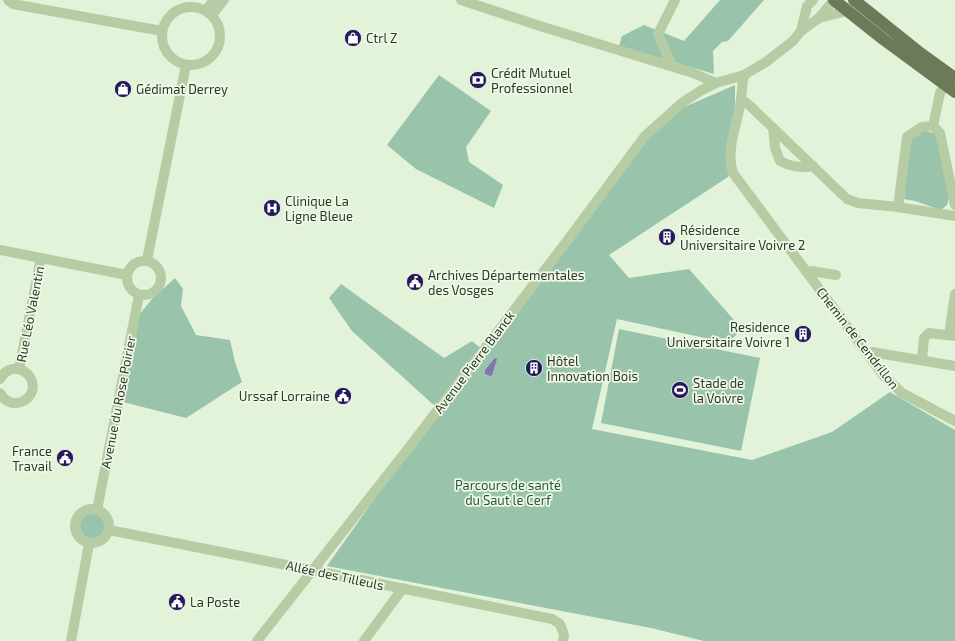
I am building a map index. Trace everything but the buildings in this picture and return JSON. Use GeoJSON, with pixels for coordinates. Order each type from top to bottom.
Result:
{"type":"FeatureCollection","features":[{"type":"Feature","properties":{"kind":"main road"},"geometry":{"type":"LineString","coordinates":[[834,0],[955,92]]}},
{"type":"Feature","properties":{"kind":"main road"},"geometry":{"type":"LineString","coordinates":[[854,0],[920,53],[955,78]]}},
{"type":"Feature","properties":{"kind":"street"},"geometry":{"type":"LineString","coordinates":[[8,0],[13,4],[162,31]]}},
{"type":"Feature","properties":{"kind":"street"},"geometry":{"type":"LineString","coordinates":[[209,12],[214,0]]}},
{"type":"Feature","properties":{"kind":"street"},"geometry":{"type":"LineString","coordinates":[[209,12],[224,0]]}},
{"type":"Feature","properties":{"kind":"street"},"geometry":{"type":"LineString","coordinates":[[461,0],[540,26],[672,66],[716,83]]}},
{"type":"Feature","properties":{"kind":"street"},"geometry":{"type":"LineString","coordinates":[[672,66],[658,34],[675,0]]}},
{"type":"Feature","properties":{"kind":"street"},"geometry":{"type":"LineString","coordinates":[[744,75],[766,62],[793,42],[801,31],[820,18],[834,0]]}},
{"type":"Feature","properties":{"kind":"street"},"geometry":{"type":"LineString","coordinates":[[865,0],[870,13]]}},
{"type":"Feature","properties":{"kind":"street"},"geometry":{"type":"LineString","coordinates":[[801,31],[809,2]]}},
{"type":"Feature","properties":{"kind":"street"},"geometry":{"type":"LineString","coordinates":[[190,6],[198,7],[209,12],[217,21],[220,28],[221,36],[217,51],[206,61],[198,65],[186,65],[178,62],[167,52],[162,40],[162,31],[169,16],[182,8],[190,6]]}},
{"type":"Feature","properties":{"kind":"street"},"geometry":{"type":"LineString","coordinates":[[820,18],[847,11]]}},
{"type":"Feature","properties":{"kind":"street"},"geometry":{"type":"LineString","coordinates":[[147,260],[186,65]]}},
{"type":"Feature","properties":{"kind":"street","name":"Avenue Pierre Blanck"},"geometry":{"type":"LineString","coordinates":[[257,641],[407,450],[567,241],[645,136],[683,102],[702,90],[716,83],[744,75]]}},
{"type":"Feature","properties":{"kind":"street","name":"Chemin de Cendrillon"},"geometry":{"type":"LineString","coordinates":[[744,75],[731,153],[730,164],[732,173],[884,376],[902,393],[955,421]]}},
{"type":"Feature","properties":{"kind":"street"},"geometry":{"type":"LineString","coordinates":[[933,126],[940,93],[945,85]]}},
{"type":"Feature","properties":{"kind":"street"},"geometry":{"type":"LineString","coordinates":[[741,99],[847,199],[858,203],[898,207],[955,216]]}},
{"type":"Feature","properties":{"kind":"street"},"geometry":{"type":"LineString","coordinates":[[933,126],[940,133],[955,205]]}},
{"type":"Feature","properties":{"kind":"street"},"geometry":{"type":"LineString","coordinates":[[898,207],[907,137],[922,127],[933,126]]}},
{"type":"Feature","properties":{"kind":"street"},"geometry":{"type":"LineString","coordinates":[[773,128],[775,148],[780,161],[786,165],[808,168],[812,166]]}},
{"type":"Feature","properties":{"kind":"street","name":"Rue Léo Valentin"},"geometry":{"type":"LineString","coordinates":[[0,250],[127,275]]}},
{"type":"Feature","properties":{"kind":"street","name":"Rue Léo Valentin"},"geometry":{"type":"LineString","coordinates":[[19,369],[40,258]]}},
{"type":"Feature","properties":{"kind":"street"},"geometry":{"type":"LineString","coordinates":[[147,260],[157,266],[162,276],[161,282],[156,291],[145,295],[140,295],[131,289],[127,280],[127,275],[136,262],[147,260]]}},
{"type":"Feature","properties":{"kind":"street","name":"Chemin de Cendrillon"},"geometry":{"type":"LineString","coordinates":[[807,273],[811,271],[836,275]]}},
{"type":"Feature","properties":{"kind":"street"},"geometry":{"type":"LineString","coordinates":[[922,359],[924,338],[929,333],[952,335],[955,294]]}},
{"type":"Feature","properties":{"kind":"street","name":"Avenue du Rose Poirier"},"geometry":{"type":"LineString","coordinates":[[97,510],[140,295]]}},
{"type":"Feature","properties":{"kind":"street"},"geometry":{"type":"LineString","coordinates":[[868,354],[872,352],[922,359],[955,366]]}},
{"type":"Feature","properties":{"kind":"street","name":"Rue Léo Valentin"},"geometry":{"type":"LineString","coordinates":[[0,379],[8,370],[19,369],[29,375],[33,385],[30,396],[21,403],[9,402],[2,397]]}},
{"type":"Feature","properties":{"kind":"street"},"geometry":{"type":"LineString","coordinates":[[88,509],[102,512],[107,517],[109,530],[107,536],[102,541],[96,544],[89,544],[82,541],[76,535],[74,527],[76,519],[81,512],[88,509]]}},
{"type":"Feature","properties":{"kind":"street","name":"Allée des Tilleuls"},"geometry":{"type":"LineString","coordinates":[[109,530],[552,619],[560,624],[564,635],[563,641]]}},
{"type":"Feature","properties":{"kind":"street"},"geometry":{"type":"LineString","coordinates":[[71,641],[89,544]]}},
{"type":"Feature","properties":{"kind":"street"},"geometry":{"type":"LineString","coordinates":[[364,641],[403,588]]}},
{"type":"Feature","properties":{"kind":"green space"},"geometry":{"type":"Polygon","coordinates":[[[720,0],[764,0],[728,41],[722,42],[713,51],[714,74],[619,46],[622,36],[644,25],[684,41],[720,0]]]}},
{"type":"Feature","properties":{"kind":"green space"},"geometry":{"type":"Polygon","coordinates":[[[439,75],[491,111],[466,147],[469,162],[503,185],[494,208],[416,169],[387,145],[439,75]]]}},
{"type":"Feature","properties":{"kind":"green space","name":"Parcours de santé du Saut le Cerf"},"geometry":{"type":"Polygon","coordinates":[[[735,85],[735,103],[728,177],[609,255],[629,278],[689,269],[742,329],[728,343],[617,319],[592,429],[752,460],[832,432],[890,392],[955,430],[955,641],[704,641],[651,628],[327,566],[438,409],[352,331],[329,298],[341,284],[444,358],[472,341],[484,351],[621,164],[675,111],[735,85]]]}},
{"type":"Feature","properties":{"kind":"green space"},"geometry":{"type":"Polygon","coordinates":[[[925,131],[935,133],[951,192],[947,205],[941,210],[915,201],[904,199],[910,142],[916,133],[925,131]]]}},
{"type":"Feature","properties":{"kind":"green space"},"geometry":{"type":"Polygon","coordinates":[[[175,278],[183,289],[181,306],[196,335],[230,340],[235,362],[242,382],[186,418],[123,402],[134,321],[152,299],[175,278]]]}},
{"type":"Feature","properties":{"kind":"green space","name":"Stade de la Voivre"},"geometry":{"type":"Polygon","coordinates":[[[619,329],[760,358],[741,451],[601,423],[619,329]]]}},
{"type":"Feature","properties":{"kind":"green space"},"geometry":{"type":"Polygon","coordinates":[[[93,513],[102,517],[106,526],[102,535],[93,539],[84,535],[80,526],[84,517],[93,513]]]}},
{"type":"Feature","properties":{"kind":"shaded area"},"geometry":{"type":"Polygon","coordinates":[[[495,358],[497,359],[492,375],[490,376],[485,374],[485,370],[495,358]]]}},
{"type":"Feature","properties":{"kind":"place","name":"Ctrl Z"},"geometry":{"type":"Point","coordinates":[353,38]}},
{"type":"Feature","properties":{"kind":"place","name":"Crédit Mutuel Professionnel"},"geometry":{"type":"Point","coordinates":[478,80]}},
{"type":"Feature","properties":{"kind":"place","name":"Gédimat Derrey"},"geometry":{"type":"Point","coordinates":[123,89]}},
{"type":"Feature","properties":{"kind":"place","name":"Clinique La Ligne Bleue"},"geometry":{"type":"Point","coordinates":[272,208]}},
{"type":"Feature","properties":{"kind":"place","name":"Résidence Universitaire Voivre 2"},"geometry":{"type":"Point","coordinates":[667,237]}},
{"type":"Feature","properties":{"kind":"place","name":"Archives Départementales des Vosges"},"geometry":{"type":"Point","coordinates":[415,282]}},
{"type":"Feature","properties":{"kind":"place","name":"Residence Universitaire Voivre 1"},"geometry":{"type":"Point","coordinates":[803,334]}},
{"type":"Feature","properties":{"kind":"place","name":"Hôtel Innovation Bois"},"geometry":{"type":"Point","coordinates":[534,368]}},
{"type":"Feature","properties":{"kind":"place","name":"Stade de la Voivre"},"geometry":{"type":"Point","coordinates":[680,390]}},
{"type":"Feature","properties":{"kind":"place","name":"Urssaf Lorraine"},"geometry":{"type":"Point","coordinates":[343,396]}},
{"type":"Feature","properties":{"kind":"place","name":"France Travail"},"geometry":{"type":"Point","coordinates":[65,458]}},
{"type":"Feature","properties":{"kind":"place","name":"La Poste"},"geometry":{"type":"Point","coordinates":[177,602]}}]}
